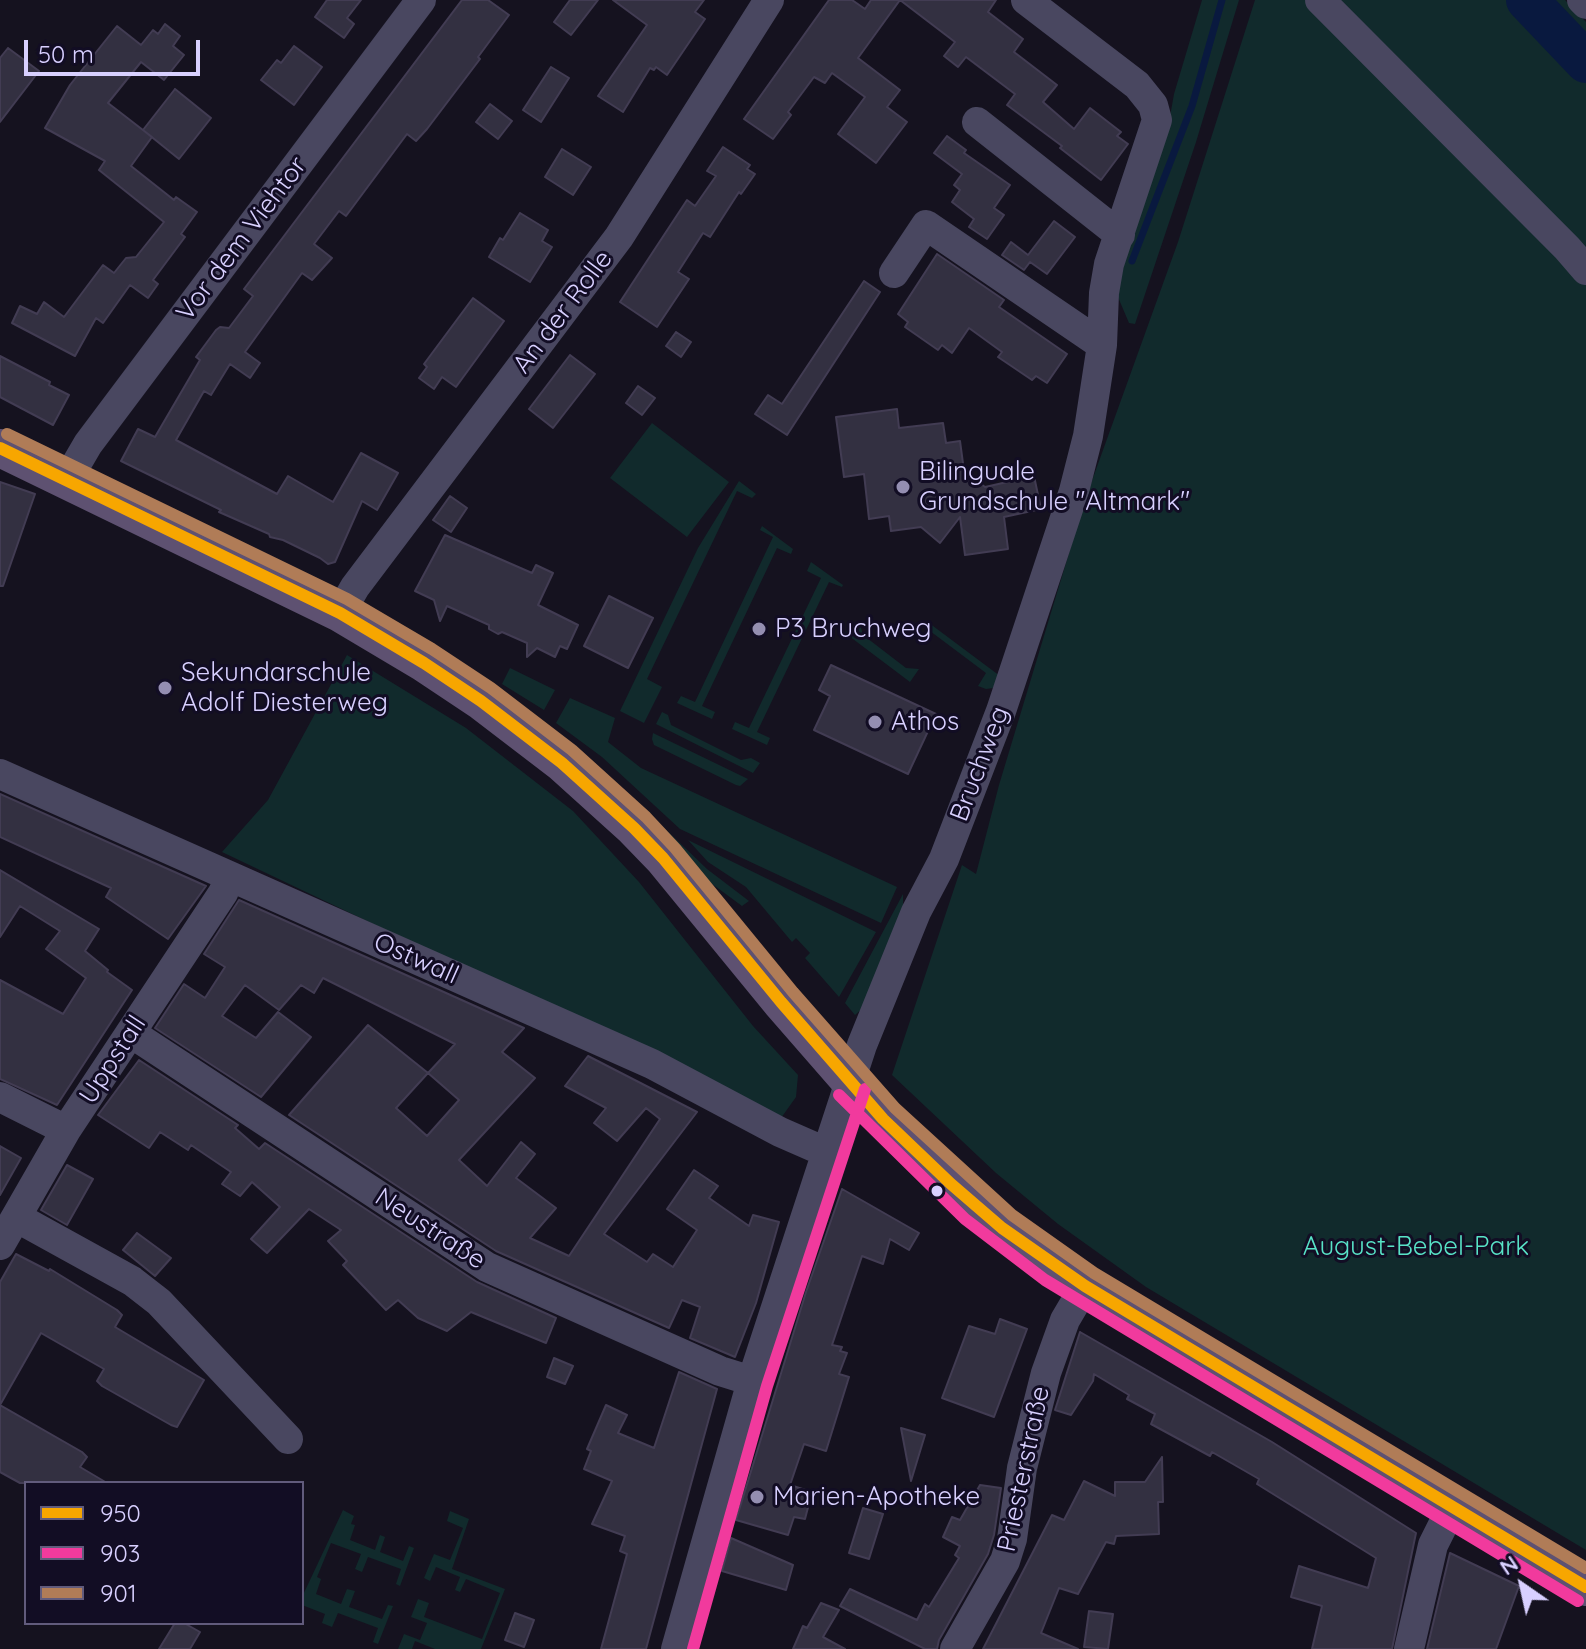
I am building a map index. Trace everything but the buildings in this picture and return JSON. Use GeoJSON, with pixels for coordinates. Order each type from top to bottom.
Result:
{"type":"FeatureCollection","features":[{"type":"Feature","properties":{"kind":"main road"},"geometry":{"type":"LineString","coordinates":[[0,448],[340,613],[481,701],[531,738],[602,798],[663,858],[850,1084],[976,1207],[1085,1286],[1586,1587]]}},
{"type":"Feature","properties":{"kind":"street","name":"Vor dem Viehtor"},"geometry":{"type":"LineString","coordinates":[[67,480],[88,444],[421,0]]}},
{"type":"Feature","properties":{"kind":"street","name":"An der Rolle"},"geometry":{"type":"LineString","coordinates":[[340,613],[355,587],[619,237],[769,0]]}},
{"type":"Feature","properties":{"kind":"street"},"geometry":{"type":"LineString","coordinates":[[1026,0],[1137,85],[1153,105],[1157,120],[1109,264],[1104,293],[1102,345]]}},
{"type":"Feature","properties":{"kind":"street"},"geometry":{"type":"LineString","coordinates":[[1320,0],[1586,270]]}},
{"type":"Feature","properties":{"kind":"street"},"geometry":{"type":"LineString","coordinates":[[977,122],[1120,235]]}},
{"type":"Feature","properties":{"kind":"street"},"geometry":{"type":"LineString","coordinates":[[894,273],[926,225],[1102,345]]}},
{"type":"Feature","properties":{"kind":"street","name":"Bruchweg"},"geometry":{"type":"LineString","coordinates":[[676,1649],[752,1381],[862,1045],[910,925],[944,859],[1001,711],[1074,491],[1088,436],[1102,345]]}},
{"type":"Feature","properties":{"kind":"street","name":"Ostwall"},"geometry":{"type":"LineString","coordinates":[[0,774],[652,1064],[780,1132],[828,1153]]}},
{"type":"Feature","properties":{"kind":"street","name":"Uppstall"},"geometry":{"type":"LineString","coordinates":[[0,1245],[66,1130],[223,893],[230,877]]}},
{"type":"Feature","properties":{"kind":"street","name":"Neustraße"},"geometry":{"type":"LineString","coordinates":[[131,1033],[487,1267],[720,1371],[752,1381]]}},
{"type":"Feature","properties":{"kind":"street"},"geometry":{"type":"LineString","coordinates":[[0,1097],[66,1130]]}},
{"type":"Feature","properties":{"kind":"street"},"geometry":{"type":"LineString","coordinates":[[16,1217],[132,1281],[159,1302],[288,1439]]}},
{"type":"Feature","properties":{"kind":"street","name":"Priesterstraße"},"geometry":{"type":"LineString","coordinates":[[955,1649],[1005,1561],[1012,1539],[1022,1468],[1046,1373],[1065,1320],[1085,1286]]}},
{"type":"Feature","properties":{"kind":"street"},"geometry":{"type":"LineString","coordinates":[[1409,1649],[1433,1545],[1452,1507]]}},
{"type":"Feature","properties":{"kind":"green space"},"geometry":{"type":"Polygon","coordinates":[[[1202,0],[1239,0],[1196,142],[1135,324],[1129,323],[1112,283],[1169,122],[1174,94],[1202,0]]]}},
{"type":"Feature","properties":{"kind":"green space","name":"August-Bebel-Park"},"geometry":{"type":"Polygon","coordinates":[[[1255,0],[1305,0],[1586,281],[1586,1550],[1146,1287],[1058,1224],[996,1173],[892,1075],[962,865],[976,874],[999,785],[1085,500],[1178,242],[1255,0]]]}},
{"type":"Feature","properties":{"kind":"green space"},"geometry":{"type":"Polygon","coordinates":[[[1334,0],[1565,0],[1586,22],[1586,262],[1334,0]]]}},
{"type":"Feature","properties":{"kind":"green space"},"geometry":{"type":"Polygon","coordinates":[[[652,423],[729,482],[687,537],[610,478],[652,423]]]}},
{"type":"Feature","properties":{"kind":"green space"},"geometry":{"type":"Polygon","coordinates":[[[739,481],[756,494],[752,498],[737,491],[647,679],[662,687],[644,723],[620,711],[698,548],[739,481]]]}},
{"type":"Feature","properties":{"kind":"green space"},"geometry":{"type":"Polygon","coordinates":[[[762,526],[793,549],[791,554],[777,548],[702,706],[715,712],[712,719],[677,703],[681,696],[695,702],[773,537],[760,530],[762,526]]]}},
{"type":"Feature","properties":{"kind":"green space"},"geometry":{"type":"Polygon","coordinates":[[[811,562],[843,585],[829,582],[757,732],[770,738],[767,745],[732,729],[735,722],[749,728],[821,578],[807,571],[811,562]]]}},
{"type":"Feature","properties":{"kind":"green space"},"geometry":{"type":"Polygon","coordinates":[[[852,623],[860,624],[863,635],[906,668],[919,669],[910,682],[845,633],[852,623]]]}},
{"type":"Feature","properties":{"kind":"green space"},"geometry":{"type":"Polygon","coordinates":[[[929,623],[1000,676],[993,688],[978,686],[986,673],[926,628],[929,623]]]}},
{"type":"Feature","properties":{"kind":"green space"},"geometry":{"type":"Polygon","coordinates":[[[347,655],[466,728],[573,811],[639,882],[753,1026],[798,1075],[796,1097],[781,1118],[222,852],[268,800],[347,655]]]}},
{"type":"Feature","properties":{"kind":"green space"},"geometry":{"type":"Polygon","coordinates":[[[510,668],[555,690],[544,710],[502,684],[510,668]]]}},
{"type":"Feature","properties":{"kind":"green space"},"geometry":{"type":"Polygon","coordinates":[[[570,698],[615,718],[608,742],[641,768],[897,887],[881,923],[680,829],[602,757],[556,723],[570,698]]]}},
{"type":"Feature","properties":{"kind":"green space"},"geometry":{"type":"Polygon","coordinates":[[[662,712],[668,715],[671,725],[741,760],[751,758],[760,763],[753,773],[656,724],[662,712]]]}},
{"type":"Feature","properties":{"kind":"green space"},"geometry":{"type":"Polygon","coordinates":[[[550,729],[635,800],[707,869],[749,901],[742,906],[700,875],[547,733],[550,729]]]}},
{"type":"Feature","properties":{"kind":"green space"},"geometry":{"type":"Polygon","coordinates":[[[653,733],[748,779],[740,786],[736,785],[654,745],[653,733]]]}},
{"type":"Feature","properties":{"kind":"green space"},"geometry":{"type":"Polygon","coordinates":[[[688,840],[876,932],[839,997],[805,958],[810,953],[796,938],[792,942],[746,887],[708,862],[688,840]]]}},
{"type":"Feature","properties":{"kind":"green space"},"geometry":{"type":"Polygon","coordinates":[[[903,894],[903,906],[863,1008],[855,1015],[845,1003],[903,894]]]}},
{"type":"Feature","properties":{"kind":"green space"},"geometry":{"type":"Polygon","coordinates":[[[343,1510],[354,1516],[351,1524],[355,1525],[350,1540],[375,1550],[380,1535],[385,1537],[380,1552],[403,1561],[409,1546],[414,1548],[400,1586],[396,1584],[401,1569],[368,1557],[362,1572],[355,1569],[361,1554],[331,1543],[317,1577],[321,1579],[316,1594],[341,1604],[347,1589],[355,1591],[349,1607],[382,1619],[388,1605],[393,1606],[378,1644],[373,1642],[378,1628],[338,1613],[332,1627],[322,1623],[325,1614],[304,1606],[304,1593],[343,1510]]]}},
{"type":"Feature","properties":{"kind":"green space"},"geometry":{"type":"Polygon","coordinates":[[[450,1511],[469,1519],[452,1569],[505,1589],[481,1649],[435,1649],[415,1641],[412,1649],[398,1649],[404,1634],[420,1640],[427,1623],[411,1617],[418,1599],[429,1603],[424,1617],[482,1639],[500,1593],[466,1579],[460,1592],[455,1590],[460,1577],[436,1567],[430,1581],[424,1578],[434,1554],[450,1560],[463,1528],[447,1521],[450,1511]]]}},
{"type":"Feature","properties":{"kind":"waterway"},"geometry":{"type":"LineString","coordinates":[[1132,261],[1192,106],[1222,0]]}},
{"type":"Feature","properties":{"kind":"waterway"},"geometry":{"type":"LineString","coordinates":[[1527,0],[1586,62]]}},
{"type":"Feature","properties":{"kind":"transit line","name":"901"},"geometry":{"type":"LineString","coordinates":[[7,434],[347,599],[491,688],[572,750],[646,817],[895,1108],[1012,1215],[1094,1273],[1586,1568]]}},
{"type":"Feature","properties":{"kind":"transit line","name":"950"},"geometry":{"type":"LineString","coordinates":[[0,448],[340,613],[481,701],[562,763],[634,828],[663,858],[781,1002],[883,1119],[1002,1228],[1085,1286],[1586,1587]]}},
{"type":"Feature","properties":{"kind":"transit line","name":"903"},"geometry":{"type":"LineString","coordinates":[[693,1649],[767,1386],[865,1089]]}},
{"type":"Feature","properties":{"kind":"transit line","name":"903"},"geometry":{"type":"LineString","coordinates":[[839,1095],[965,1219],[1045,1280],[1578,1601]]}},
{"type":"Feature","properties":{"kind":"place","name":"Bilinguale Grundschule \"Altmark\""},"geometry":{"type":"Point","coordinates":[903,487]}},
{"type":"Feature","properties":{"kind":"place","name":"P3 Bruchweg"},"geometry":{"type":"Point","coordinates":[759,629]}},
{"type":"Feature","properties":{"kind":"place","name":"Sekundarschule Adolf Diesterweg"},"geometry":{"type":"Point","coordinates":[165,688]}},
{"type":"Feature","properties":{"kind":"place","name":"Athos"},"geometry":{"type":"Point","coordinates":[875,722]}},
{"type":"Feature","properties":{"kind":"place","name":"Marien-Apotheke"},"geometry":{"type":"Point","coordinates":[757,1497]}}]}
